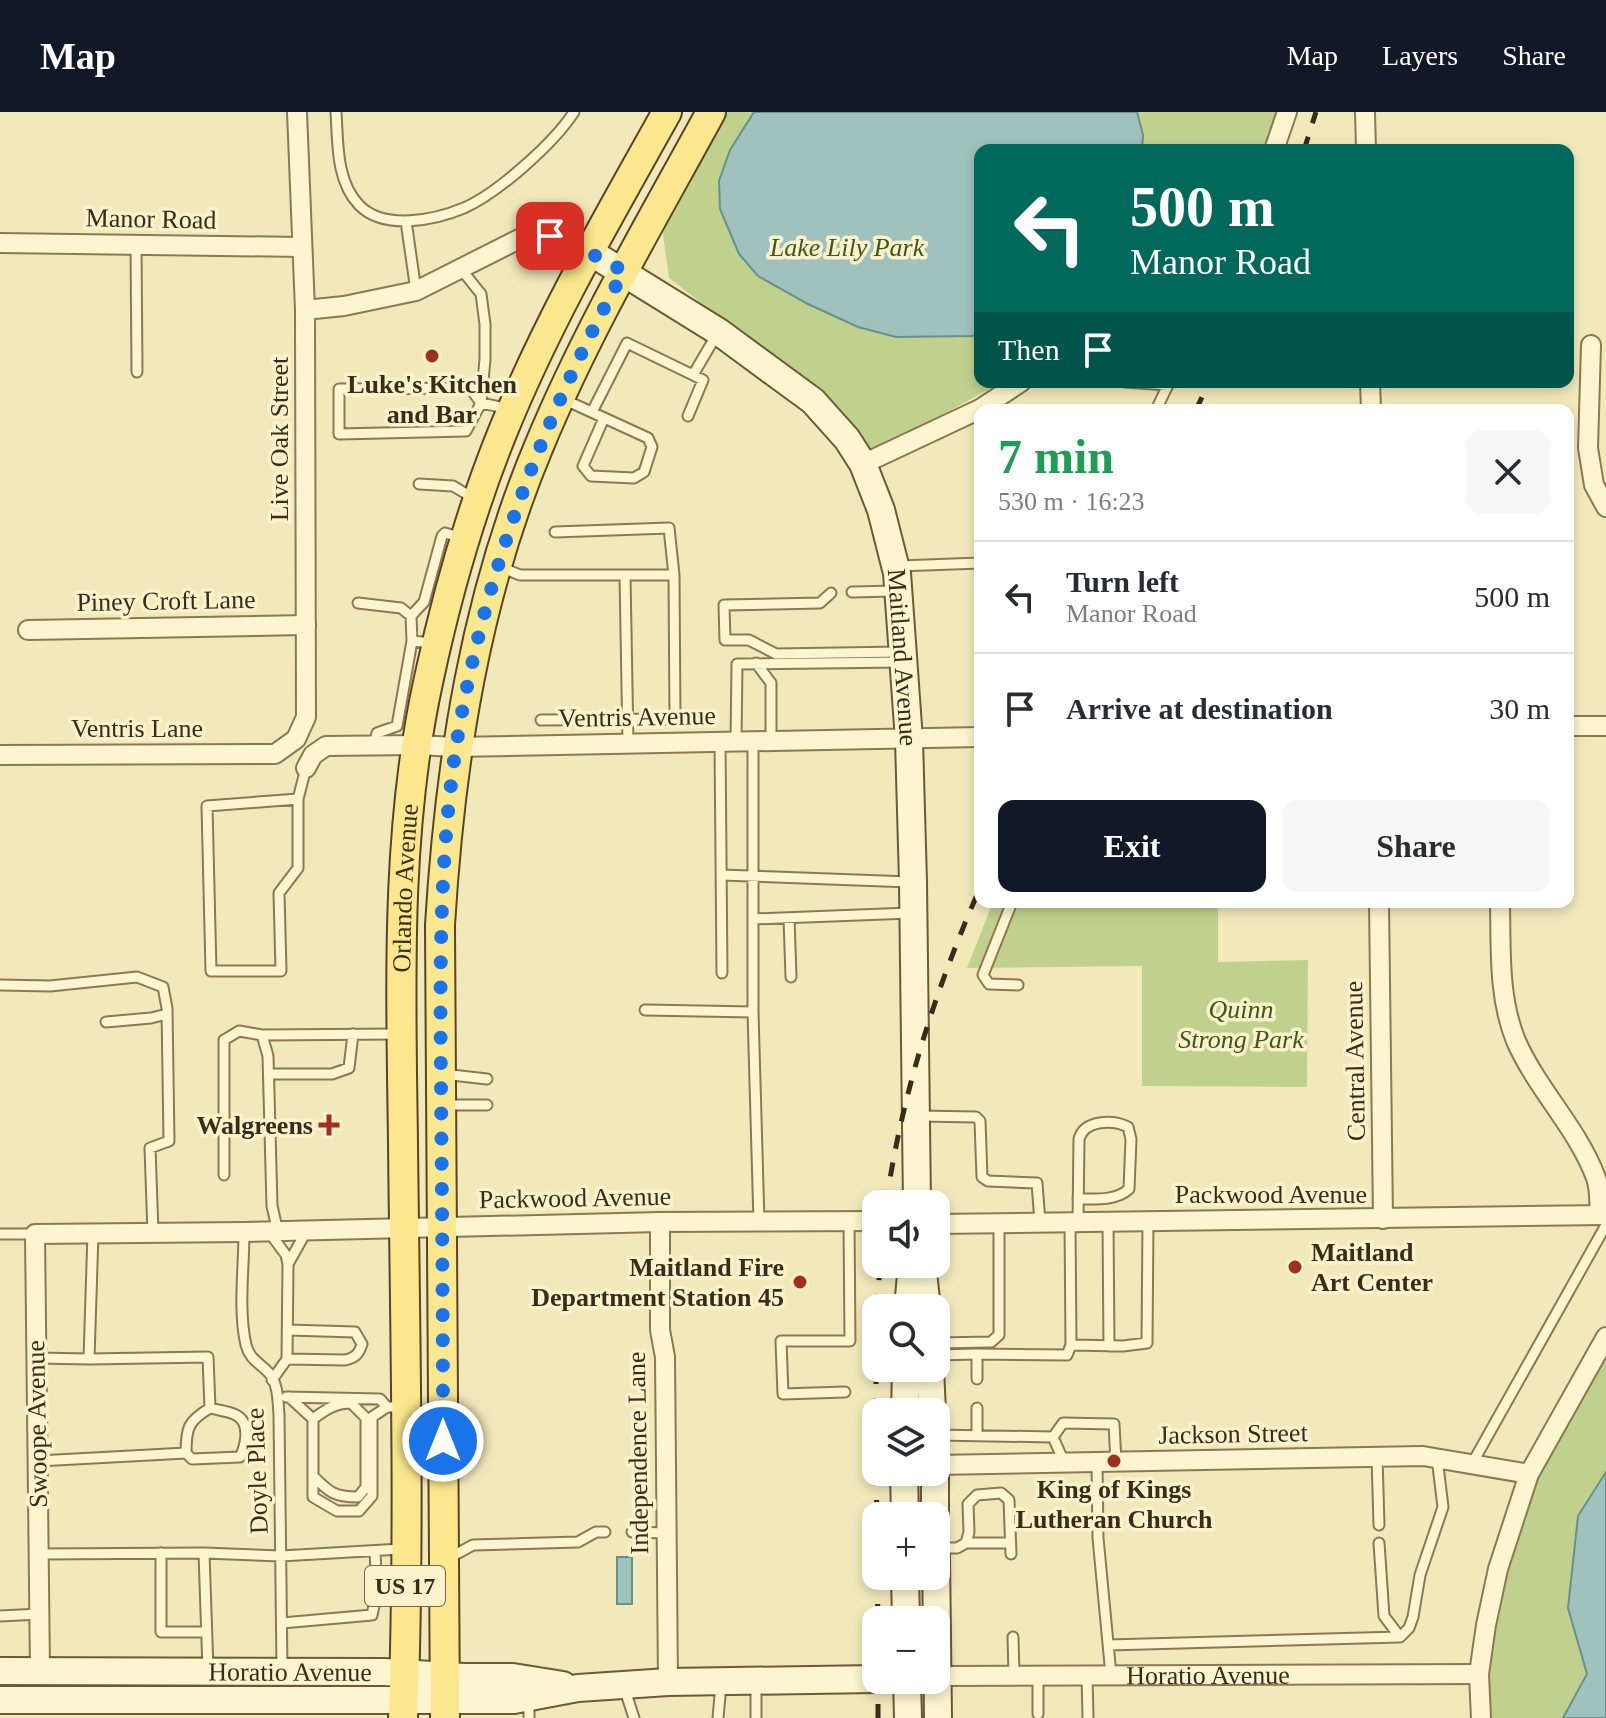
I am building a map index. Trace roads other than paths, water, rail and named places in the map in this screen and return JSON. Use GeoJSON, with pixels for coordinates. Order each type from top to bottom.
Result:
{"type":"FeatureCollection","features":[{"type":"Feature","properties":{"kind":"main road","name":"Orlando Avenue"},"geometry":{"type":"LineString","coordinates":[[404,1697],[405,1549],[395,1407],[404,1229],[401,912],[411,731],[424,643],[437,597],[466,539],[513,410],[590,252],[667,112]]}},
{"type":"Feature","properties":{"kind":"main road","name":"Orlando Avenue"},"geometry":{"type":"LineString","coordinates":[[444,1698],[440,925],[447,819],[456,747],[481,625],[497,566],[537,449],[589,334],[711,112]]}},
{"type":"Feature","properties":{"kind":"main road","name":"Maitland Avenue"},"geometry":{"type":"LineString","coordinates":[[590,252],[719,332],[813,401],[847,439],[863,464],[881,510],[897,578],[909,740],[917,1190]]}},
{"type":"Feature","properties":{"kind":"main road","name":"Horatio Avenue"},"geometry":{"type":"LineString","coordinates":[[19,1671],[283,1671],[404,1697],[444,1698],[529,1708],[578,1688]]}},
{"type":"Feature","properties":{"kind":"main road"},"geometry":{"type":"LineString","coordinates":[[19,1671],[28,1688],[0,1700],[24,1718]]}},
{"type":"Feature","properties":{"kind":"main road","name":"Horatio Avenue"},"geometry":{"type":"LineString","coordinates":[[444,1698],[513,1677],[578,1688],[668,1682],[862,1679]]}},
{"type":"Feature","properties":{"kind":"main road"},"geometry":{"type":"LineString","coordinates":[[907,1694],[908,1718]]}},
{"type":"Feature","properties":{"kind":"main road"},"geometry":{"type":"LineString","coordinates":[[937,1694],[938,1718]]}},
{"type":"Feature","properties":{"kind":"main road","name":"Horatio Avenue"},"geometry":{"type":"LineString","coordinates":[[0,1700],[70,1699],[192,1706],[353,1708],[404,1697]]}},
{"type":"Feature","properties":{"kind":"main road"},"geometry":{"type":"LineString","coordinates":[[49,1718],[70,1699]]}},
{"type":"Feature","properties":{"kind":"street","name":"Live Oak Street"},"geometry":{"type":"LineString","coordinates":[[275,754],[296,739],[306,717],[305,310],[297,112]]}},
{"type":"Feature","properties":{"kind":"street"},"geometry":{"type":"LineString","coordinates":[[1276,144],[1287,112]]}},
{"type":"Feature","properties":{"kind":"street"},"geometry":{"type":"LineString","coordinates":[[1365,112],[1366,144]]}},
{"type":"Feature","properties":{"kind":"street"},"geometry":{"type":"LineString","coordinates":[[305,310],[344,306],[416,291],[529,234],[550,236],[590,252]]}},
{"type":"Feature","properties":{"kind":"street","name":"Manor Road"},"geometry":{"type":"LineString","coordinates":[[0,243],[302,247]]}},
{"type":"Feature","properties":{"kind":"street"},"geometry":{"type":"LineString","coordinates":[[1591,345],[1588,448],[1594,485],[1606,507]]}},
{"type":"Feature","properties":{"kind":"street"},"geometry":{"type":"LineString","coordinates":[[988,404],[1012,388]]}},
{"type":"Feature","properties":{"kind":"street"},"geometry":{"type":"LineString","coordinates":[[863,464],[974,412]]}},
{"type":"Feature","properties":{"kind":"street","name":"Piney Croft Lane"},"geometry":{"type":"LineString","coordinates":[[28,630],[306,625]]}},
{"type":"Feature","properties":{"kind":"street"},"geometry":{"type":"LineString","coordinates":[[1574,726],[1606,726]]}},
{"type":"Feature","properties":{"kind":"street","name":"Ventris Avenue"},"geometry":{"type":"LineString","coordinates":[[306,768],[313,755],[326,746],[374,745],[411,731],[456,747],[974,737]]}},
{"type":"Feature","properties":{"kind":"street","name":"Ventris Lane"},"geometry":{"type":"LineString","coordinates":[[0,755],[275,754]]}},
{"type":"Feature","properties":{"kind":"street","name":"Central Avenue"},"geometry":{"type":"LineString","coordinates":[[1379,908],[1383,1219]]}},
{"type":"Feature","properties":{"kind":"street"},"geometry":{"type":"LineString","coordinates":[[1500,908],[1501,978],[1510,1023],[1524,1057],[1593,1170],[1604,1218]]}},
{"type":"Feature","properties":{"kind":"street","name":"Packwood Avenue"},"geometry":{"type":"LineString","coordinates":[[950,1224],[1604,1218]]}},
{"type":"Feature","properties":{"kind":"street","name":"Packwood Avenue"},"geometry":{"type":"LineString","coordinates":[[35,1234],[862,1221]]}},
{"type":"Feature","properties":{"kind":"street","name":"Independence Lane"},"geometry":{"type":"LineString","coordinates":[[660,1222],[660,1330],[665,1357],[668,1682]]}},
{"type":"Feature","properties":{"kind":"street","name":"Swoope Avenue"},"geometry":{"type":"LineString","coordinates":[[19,1671],[40,1614],[35,1234]]}},
{"type":"Feature","properties":{"kind":"street"},"geometry":{"type":"LineString","coordinates":[[1481,1718],[1479,1674],[1486,1625],[1498,1569],[1529,1474],[1606,1337]]}},
{"type":"Feature","properties":{"kind":"street","name":"Jackson Street"},"geometry":{"type":"LineString","coordinates":[[950,1465],[1377,1457],[1473,1462],[1529,1474]]}},
{"type":"Feature","properties":{"kind":"street","name":"Horatio Avenue"},"geometry":{"type":"LineString","coordinates":[[950,1676],[1479,1674]]}},
{"type":"Feature","properties":{"kind":"lane"},"geometry":{"type":"LineString","coordinates":[[336,112],[344,182],[360,206],[383,220],[406,221],[465,208],[539,153],[574,112]]}},
{"type":"Feature","properties":{"kind":"lane"},"geometry":{"type":"LineString","coordinates":[[406,221],[416,291]]}},
{"type":"Feature","properties":{"kind":"lane"},"geometry":{"type":"LineString","coordinates":[[136,245],[137,372]]}},
{"type":"Feature","properties":{"kind":"lane"},"geometry":{"type":"LineString","coordinates":[[461,269],[481,294],[485,359],[481,403],[466,431],[339,434],[339,389],[470,388],[481,403],[513,410]]}},
{"type":"Feature","properties":{"kind":"lane"},"geometry":{"type":"LineString","coordinates":[[693,375],[719,332]]}},
{"type":"Feature","properties":{"kind":"lane"},"geometry":{"type":"LineString","coordinates":[[592,412],[627,343],[703,380],[688,416]]}},
{"type":"Feature","properties":{"kind":"lane"},"geometry":{"type":"LineString","coordinates":[[560,397],[648,438],[652,447],[644,472],[634,478],[591,476],[583,466],[604,418]]}},
{"type":"Feature","properties":{"kind":"lane"},"geometry":{"type":"LineString","coordinates":[[419,484],[453,486],[478,501]]}},
{"type":"Feature","properties":{"kind":"lane"},"geometry":{"type":"LineString","coordinates":[[555,532],[669,528],[674,575],[677,743]]}},
{"type":"Feature","properties":{"kind":"lane"},"geometry":{"type":"LineString","coordinates":[[852,592],[897,578],[974,564]]}},
{"type":"Feature","properties":{"kind":"lane"},"geometry":{"type":"LineString","coordinates":[[497,566],[520,575],[674,575]]}},
{"type":"Feature","properties":{"kind":"lane"},"geometry":{"type":"LineString","coordinates":[[625,575],[628,743]]}},
{"type":"Feature","properties":{"kind":"lane"},"geometry":{"type":"LineString","coordinates":[[831,593],[820,603],[724,605],[725,640],[749,640],[776,654],[903,657]]}},
{"type":"Feature","properties":{"kind":"lane"},"geometry":{"type":"LineString","coordinates":[[411,616],[424,602],[437,597]]}},
{"type":"Feature","properties":{"kind":"lane"},"geometry":{"type":"LineString","coordinates":[[358,603],[401,608],[411,616],[424,643]]}},
{"type":"Feature","properties":{"kind":"lane"},"geometry":{"type":"LineString","coordinates":[[759,1222],[753,875],[737,664],[903,657]]}},
{"type":"Feature","properties":{"kind":"lane"},"geometry":{"type":"LineString","coordinates":[[722,973],[721,875],[745,741],[771,683],[756,663]]}},
{"type":"Feature","properties":{"kind":"lane"},"geometry":{"type":"LineString","coordinates":[[541,720],[675,719]]}},
{"type":"Feature","properties":{"kind":"lane"},"geometry":{"type":"LineString","coordinates":[[374,745],[377,733],[397,726],[411,731]]}},
{"type":"Feature","properties":{"kind":"lane"},"geometry":{"type":"LineString","coordinates":[[298,799],[207,806],[211,971],[281,971],[279,893],[298,868],[298,799],[306,768]]}},
{"type":"Feature","properties":{"kind":"lane"},"geometry":{"type":"LineString","coordinates":[[721,875],[913,882]]}},
{"type":"Feature","properties":{"kind":"lane"},"geometry":{"type":"LineString","coordinates":[[1010,908],[983,975],[989,984],[1018,985]]}},
{"type":"Feature","properties":{"kind":"lane"},"geometry":{"type":"LineString","coordinates":[[753,919],[914,913]]}},
{"type":"Feature","properties":{"kind":"lane"},"geometry":{"type":"LineString","coordinates":[[789,918],[791,977]]}},
{"type":"Feature","properties":{"kind":"lane"},"geometry":{"type":"LineString","coordinates":[[0,985],[50,986],[137,977],[163,987],[167,1014],[169,1141],[150,1148],[153,1233]]}},
{"type":"Feature","properties":{"kind":"lane"},"geometry":{"type":"LineString","coordinates":[[645,1010],[753,1012]]}},
{"type":"Feature","properties":{"kind":"lane"},"geometry":{"type":"LineString","coordinates":[[106,1022],[167,1014]]}},
{"type":"Feature","properties":{"kind":"lane"},"geometry":{"type":"LineString","coordinates":[[224,1175],[224,1040],[239,1031],[262,1035],[401,1034]]}},
{"type":"Feature","properties":{"kind":"lane"},"geometry":{"type":"LineString","coordinates":[[269,1074],[332,1074],[349,1068],[353,1034]]}},
{"type":"Feature","properties":{"kind":"lane"},"geometry":{"type":"LineString","coordinates":[[262,1035],[268,1056],[273,1232],[288,1264],[287,1359],[272,1380]]}},
{"type":"Feature","properties":{"kind":"lane"},"geometry":{"type":"LineString","coordinates":[[441,1074],[487,1079]]}},
{"type":"Feature","properties":{"kind":"lane"},"geometry":{"type":"LineString","coordinates":[[441,1105],[487,1105]]}},
{"type":"Feature","properties":{"kind":"lane"},"geometry":{"type":"LineString","coordinates":[[915,1116],[976,1117],[980,1121],[982,1177],[988,1181],[1037,1183],[1040,1222]]}},
{"type":"Feature","properties":{"kind":"lane"},"geometry":{"type":"LineString","coordinates":[[950,1355],[1067,1355],[1071,1345],[1080,1132],[1091,1124],[1122,1124],[1128,1127],[1131,1139],[1129,1189],[1124,1194],[1109,1198],[1078,1199]]}},
{"type":"Feature","properties":{"kind":"lane"},"geometry":{"type":"LineString","coordinates":[[1473,1462],[1604,1218]]}},
{"type":"Feature","properties":{"kind":"lane"},"geometry":{"type":"LineString","coordinates":[[845,1392],[783,1394],[781,1341],[850,1341],[849,1221]]}},
{"type":"Feature","properties":{"kind":"lane"},"geometry":{"type":"LineString","coordinates":[[1071,1345],[1147,1343],[1148,1221]]}},
{"type":"Feature","properties":{"kind":"lane"},"geometry":{"type":"LineString","coordinates":[[1108,1222],[1109,1346]]}},
{"type":"Feature","properties":{"kind":"lane"},"geometry":{"type":"LineString","coordinates":[[950,1343],[991,1342],[999,1335],[999,1223]]}},
{"type":"Feature","properties":{"kind":"lane"},"geometry":{"type":"LineString","coordinates":[[288,1264],[306,1231]]}},
{"type":"Feature","properties":{"kind":"lane","name":"Doyle Place"},"geometry":{"type":"LineString","coordinates":[[244,1232],[246,1345],[251,1359],[269,1373],[277,1397],[283,1671]]}},
{"type":"Feature","properties":{"kind":"lane"},"geometry":{"type":"LineString","coordinates":[[89,1359],[93,1233]]}},
{"type":"Feature","properties":{"kind":"lane"},"geometry":{"type":"LineString","coordinates":[[0,1234],[35,1234]]}},
{"type":"Feature","properties":{"kind":"lane"},"geometry":{"type":"LineString","coordinates":[[287,1359],[345,1360],[359,1352],[362,1344],[355,1332],[288,1330]]}},
{"type":"Feature","properties":{"kind":"lane"},"geometry":{"type":"LineString","coordinates":[[977,1354],[977,1379]]}},
{"type":"Feature","properties":{"kind":"lane"},"geometry":{"type":"LineString","coordinates":[[36,1358],[208,1357],[210,1408]]}},
{"type":"Feature","properties":{"kind":"lane"},"geometry":{"type":"LineString","coordinates":[[277,1397],[380,1399],[395,1407]]}},
{"type":"Feature","properties":{"kind":"lane"},"geometry":{"type":"LineString","coordinates":[[289,1397],[313,1419],[313,1497],[337,1511],[359,1511],[372,1496],[372,1417],[395,1407]]}},
{"type":"Feature","properties":{"kind":"lane"},"geometry":{"type":"LineString","coordinates":[[313,1419],[341,1403],[351,1403],[366,1418],[366,1487],[358,1497],[343,1497],[328,1492],[313,1476]]}},
{"type":"Feature","properties":{"kind":"lane"},"geometry":{"type":"LineString","coordinates":[[210,1408],[237,1415],[245,1426],[245,1447],[240,1457],[192,1459],[186,1453],[186,1431],[195,1417],[210,1408]]}},
{"type":"Feature","properties":{"kind":"lane"},"geometry":{"type":"LineString","coordinates":[[977,1408],[977,1434]]}},
{"type":"Feature","properties":{"kind":"lane"},"geometry":{"type":"LineString","coordinates":[[1053,1437],[1063,1423],[1114,1424],[1116,1462]]}},
{"type":"Feature","properties":{"kind":"lane"},"geometry":{"type":"LineString","coordinates":[[950,1435],[1053,1437]]}},
{"type":"Feature","properties":{"kind":"lane"},"geometry":{"type":"LineString","coordinates":[[1053,1437],[1064,1463]]}},
{"type":"Feature","properties":{"kind":"lane"},"geometry":{"type":"LineString","coordinates":[[38,1461],[186,1453]]}},
{"type":"Feature","properties":{"kind":"lane"},"geometry":{"type":"LineString","coordinates":[[1377,1457],[1379,1525]]}},
{"type":"Feature","properties":{"kind":"lane"},"geometry":{"type":"LineString","coordinates":[[1108,1645],[1400,1637],[1409,1628],[1413,1617],[1420,1575],[1443,1507],[1437,1458]]}},
{"type":"Feature","properties":{"kind":"lane"},"geometry":{"type":"LineString","coordinates":[[1097,1462],[1098,1538],[1111,1675]]}},
{"type":"Feature","properties":{"kind":"lane"},"geometry":{"type":"LineString","coordinates":[[950,1548],[966,1543],[1011,1549],[1009,1500],[1001,1493],[977,1495],[968,1504],[969,1532],[966,1543]]}},
{"type":"Feature","properties":{"kind":"lane"},"geometry":{"type":"LineString","coordinates":[[443,1562],[473,1545],[578,1542],[596,1532],[605,1532]]}},
{"type":"Feature","properties":{"kind":"lane"},"geometry":{"type":"LineString","coordinates":[[632,1532],[667,1533]]}},
{"type":"Feature","properties":{"kind":"lane"},"geometry":{"type":"LineString","coordinates":[[1379,1543],[1384,1616],[1400,1637]]}},
{"type":"Feature","properties":{"kind":"lane"},"geometry":{"type":"LineString","coordinates":[[39,1554],[281,1556],[405,1549]]}},
{"type":"Feature","properties":{"kind":"lane"},"geometry":{"type":"LineString","coordinates":[[282,1623],[372,1615],[376,1598],[375,1551]]}},
{"type":"Feature","properties":{"kind":"lane"},"geometry":{"type":"LineString","coordinates":[[161,1553],[161,1632],[205,1632]]}},
{"type":"Feature","properties":{"kind":"lane"},"geometry":{"type":"LineString","coordinates":[[204,1553],[208,1670]]}},
{"type":"Feature","properties":{"kind":"lane"},"geometry":{"type":"LineString","coordinates":[[376,1598],[405,1597]]}},
{"type":"Feature","properties":{"kind":"lane"},"geometry":{"type":"LineString","coordinates":[[0,1616],[40,1614]]}},
{"type":"Feature","properties":{"kind":"lane"},"geometry":{"type":"LineString","coordinates":[[1013,1637],[1014,1675]]}},
{"type":"Feature","properties":{"kind":"lane"},"geometry":{"type":"LineString","coordinates":[[1038,1675],[1038,1714]]}},
{"type":"Feature","properties":{"kind":"lane"},"geometry":{"type":"LineString","coordinates":[[1087,1675],[1088,1718]]}},
{"type":"Feature","properties":{"kind":"lane"},"geometry":{"type":"LineString","coordinates":[[756,1680],[756,1718]]}},
{"type":"Feature","properties":{"kind":"lane"},"geometry":{"type":"LineString","coordinates":[[718,1718],[721,1681]]}},
{"type":"Feature","properties":{"kind":"lane"},"geometry":{"type":"LineString","coordinates":[[623,1685],[634,1718]]}},
{"type":"Feature","properties":{"kind":"water"},"geometry":{"type":"Polygon","coordinates":[[[754,112],[1137,112],[1143,135],[1142,144],[974,144],[972,336],[896,337],[858,327],[758,276],[739,254],[720,209],[719,181],[730,150],[754,112]]]}},
{"type":"Feature","properties":{"kind":"water"},"geometry":{"type":"Polygon","coordinates":[[[1606,1472],[1606,1718],[1563,1718],[1587,1674],[1568,1608],[1578,1516],[1606,1472]]]}},
{"type":"Feature","properties":{"kind":"water"},"geometry":{"type":"Polygon","coordinates":[[[617,1557],[632,1557],[632,1604],[617,1604],[617,1557]]]}},
{"type":"Feature","properties":{"kind":"railway"},"geometry":{"type":"LineString","coordinates":[[1306,144],[1316,112]]}},
{"type":"Feature","properties":{"kind":"railway"},"geometry":{"type":"LineString","coordinates":[[1199,404],[1206,388]]}},
{"type":"Feature","properties":{"kind":"railway"},"geometry":{"type":"LineString","coordinates":[[888,1190],[901,1123],[922,1043],[974,903]]}},
{"type":"Feature","properties":{"kind":"railway"},"geometry":{"type":"LineString","coordinates":[[878,1294],[879,1278]]}},
{"type":"Feature","properties":{"kind":"railway"},"geometry":{"type":"LineString","coordinates":[[876,1382],[876,1398]]}},
{"type":"Feature","properties":{"kind":"railway"},"geometry":{"type":"LineString","coordinates":[[876,1486],[877,1502]]}},
{"type":"Feature","properties":{"kind":"railway"},"geometry":{"type":"LineString","coordinates":[[877,1590],[878,1606]]}},
{"type":"Feature","properties":{"kind":"railway"},"geometry":{"type":"LineString","coordinates":[[878,1694],[878,1718]]}},
{"type":"Feature","properties":{"kind":"place","name":"Luke's Kitchen and Bar"},"geometry":{"type":"Point","coordinates":[432,356]}},
{"type":"Feature","properties":{"kind":"place","name":"Walgreens"},"geometry":{"type":"Point","coordinates":[329,1125]}},
{"type":"Feature","properties":{"kind":"place","name":"Maitland Art Center"},"geometry":{"type":"Point","coordinates":[1295,1267]}},
{"type":"Feature","properties":{"kind":"place","name":"Maitland Fire Department Station 45"},"geometry":{"type":"Point","coordinates":[800,1282]}},
{"type":"Feature","properties":{"kind":"place","name":"King of Kings Lutheran Church"},"geometry":{"type":"Point","coordinates":[1114,1461]}},
{"type":"Feature","properties":{"kind":"park label","name":"Lake Lily Park"},"geometry":{"type":"Point","coordinates":[847,247]}},
{"type":"Feature","properties":{"kind":"park label","name":"Quinn Strong Park"},"geometry":{"type":"Point","coordinates":[1241,1024]}}]}
